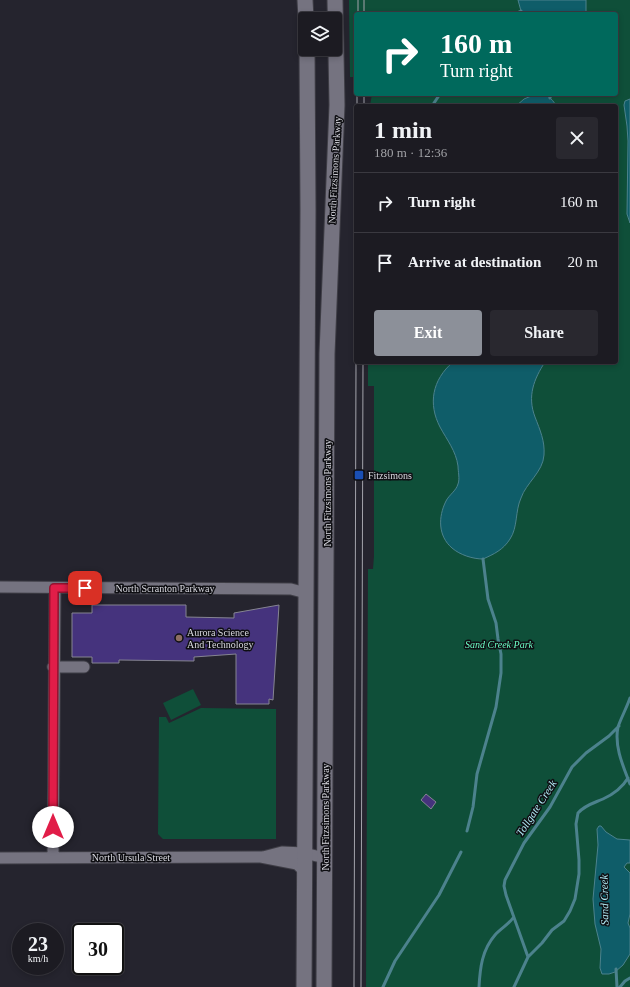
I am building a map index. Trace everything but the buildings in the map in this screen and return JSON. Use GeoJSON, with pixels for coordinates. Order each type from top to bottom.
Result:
{"type":"FeatureCollection","features":[{"type":"Feature","properties":{"kind":"main road"},"geometry":{"type":"LineString","coordinates":[[305,0],[306,12]]}},
{"type":"Feature","properties":{"kind":"main road","name":"North Fitzsimons Parkway"},"geometry":{"type":"LineString","coordinates":[[324,987],[327,354],[337,105],[335,0]]}},
{"type":"Feature","properties":{"kind":"main road","name":"North Fitzsimons Parkway"},"geometry":{"type":"LineString","coordinates":[[304,987],[308,218],[307,56]]}},
{"type":"Feature","properties":{"kind":"street","name":"North Scranton Parkway"},"geometry":{"type":"LineString","coordinates":[[0,587],[291,589],[306,593]]}},
{"type":"Feature","properties":{"kind":"street"},"geometry":{"type":"LineString","coordinates":[[53,857],[54,588]]}},
{"type":"Feature","properties":{"kind":"street"},"geometry":{"type":"LineString","coordinates":[[53,667],[84,667]]}},
{"type":"Feature","properties":{"kind":"street","name":"North Ursula Street"},"geometry":{"type":"LineString","coordinates":[[263,858],[282,852],[325,858]]}},
{"type":"Feature","properties":{"kind":"street","name":"North Ursula Street"},"geometry":{"type":"LineString","coordinates":[[0,858],[263,858],[297,864],[304,871]]}},
{"type":"Feature","properties":{"kind":"green space","name":"Sand Creek Park"},"geometry":{"type":"Polygon","coordinates":[[[349,0],[630,0],[630,987],[366,987],[368,569],[373,569],[374,556],[374,386],[368,386],[368,364],[618,364],[618,104],[370,104],[372,96],[618,96],[618,12],[354,12],[354,77],[350,77],[349,0]]]}},
{"type":"Feature","properties":{"kind":"green space"},"geometry":{"type":"Polygon","coordinates":[[[193,689],[201,705],[171,720],[163,703],[193,689]]]}},
{"type":"Feature","properties":{"kind":"green space"},"geometry":{"type":"Polygon","coordinates":[[[201,708],[276,709],[276,839],[163,839],[158,834],[159,717],[166,717],[169,723],[201,708]]]}},
{"type":"Feature","properties":{"kind":"water"},"geometry":{"type":"Polygon","coordinates":[[[518,0],[586,0],[586,12],[521,11],[518,0]]]}},
{"type":"Feature","properties":{"kind":"water"},"geometry":{"type":"Polygon","coordinates":[[[531,96],[545,96],[552,100],[555,104],[518,104],[524,99],[531,96]]]}},
{"type":"Feature","properties":{"kind":"water"},"geometry":{"type":"Polygon","coordinates":[[[630,99],[630,223],[627,214],[628,141],[624,105],[625,101],[630,99]]]}},
{"type":"Feature","properties":{"kind":"water"},"geometry":{"type":"Polygon","coordinates":[[[451,364],[544,364],[535,381],[532,395],[533,409],[544,445],[543,461],[538,472],[523,493],[519,503],[513,534],[510,539],[501,549],[483,559],[459,553],[447,543],[442,532],[441,520],[443,507],[459,482],[458,466],[455,455],[440,427],[434,410],[433,401],[436,384],[451,364]]]}},
{"type":"Feature","properties":{"kind":"water"},"geometry":{"type":"Polygon","coordinates":[[[599,826],[617,839],[630,840],[630,863],[627,863],[624,867],[630,873],[630,914],[628,923],[630,928],[630,954],[623,965],[615,972],[609,974],[602,974],[600,968],[601,949],[595,924],[593,899],[598,845],[597,829],[599,826]]]}},
{"type":"Feature","properties":{"kind":"waterway"},"geometry":{"type":"LineString","coordinates":[[433,104],[439,96]]}},
{"type":"Feature","properties":{"kind":"waterway"},"geometry":{"type":"LineString","coordinates":[[467,831],[473,807],[477,774],[496,707],[501,673],[501,654],[496,623],[488,599],[483,559]]}},
{"type":"Feature","properties":{"kind":"waterway","name":"Sand Creek"},"geometry":{"type":"LineString","coordinates":[[630,698],[618,727],[617,734],[618,749],[630,784]]}},
{"type":"Feature","properties":{"kind":"waterway","name":"Tollgate Creek"},"geometry":{"type":"LineString","coordinates":[[528,957],[506,895],[504,886],[505,880],[524,843],[550,807],[572,767],[586,753],[609,736],[619,726]]}},
{"type":"Feature","properties":{"kind":"waterway","name":"Tollgate Creek"},"geometry":{"type":"LineString","coordinates":[[514,987],[528,957],[552,930],[564,921],[575,899],[579,874],[576,824],[578,813],[587,806],[614,793],[628,778]]}},
{"type":"Feature","properties":{"kind":"waterway"},"geometry":{"type":"LineString","coordinates":[[383,987],[395,961],[439,895],[461,852]]}},
{"type":"Feature","properties":{"kind":"waterway","name":"Tollgate Creek"},"geometry":{"type":"LineString","coordinates":[[479,987],[484,953],[495,935],[513,918]]}},
{"type":"Feature","properties":{"kind":"waterway","name":"Sand Creek"},"geometry":{"type":"LineString","coordinates":[[616,969],[617,987]]}},
{"type":"Feature","properties":{"kind":"waterway","name":"Sand Creek"},"geometry":{"type":"LineString","coordinates":[[620,987],[630,978]]}},
{"type":"Feature","properties":{"kind":"tram line"},"geometry":{"type":"LineString","coordinates":[[358,0],[358,12]]}},
{"type":"Feature","properties":{"kind":"tram line"},"geometry":{"type":"LineString","coordinates":[[364,0],[364,12]]}},
{"type":"Feature","properties":{"kind":"tram line"},"geometry":{"type":"LineString","coordinates":[[357,96],[357,104]]}},
{"type":"Feature","properties":{"kind":"tram line"},"geometry":{"type":"LineString","coordinates":[[364,96],[364,104]]}},
{"type":"Feature","properties":{"kind":"tram line"},"geometry":{"type":"LineString","coordinates":[[354,987],[356,364]]}},
{"type":"Feature","properties":{"kind":"tram line"},"geometry":{"type":"LineString","coordinates":[[361,987],[363,364]]}},
{"type":"Feature","properties":{"kind":"place","name":"Fitzsimons"},"geometry":{"type":"Point","coordinates":[359,475]}},
{"type":"Feature","properties":{"kind":"place","name":"Aurora Science And Technology"},"geometry":{"type":"Point","coordinates":[179,638]}},
{"type":"Feature","properties":{"kind":"route"},"geometry":{"type":"LineString","coordinates":[[53,827],[54,588],[85,588]]}}]}
